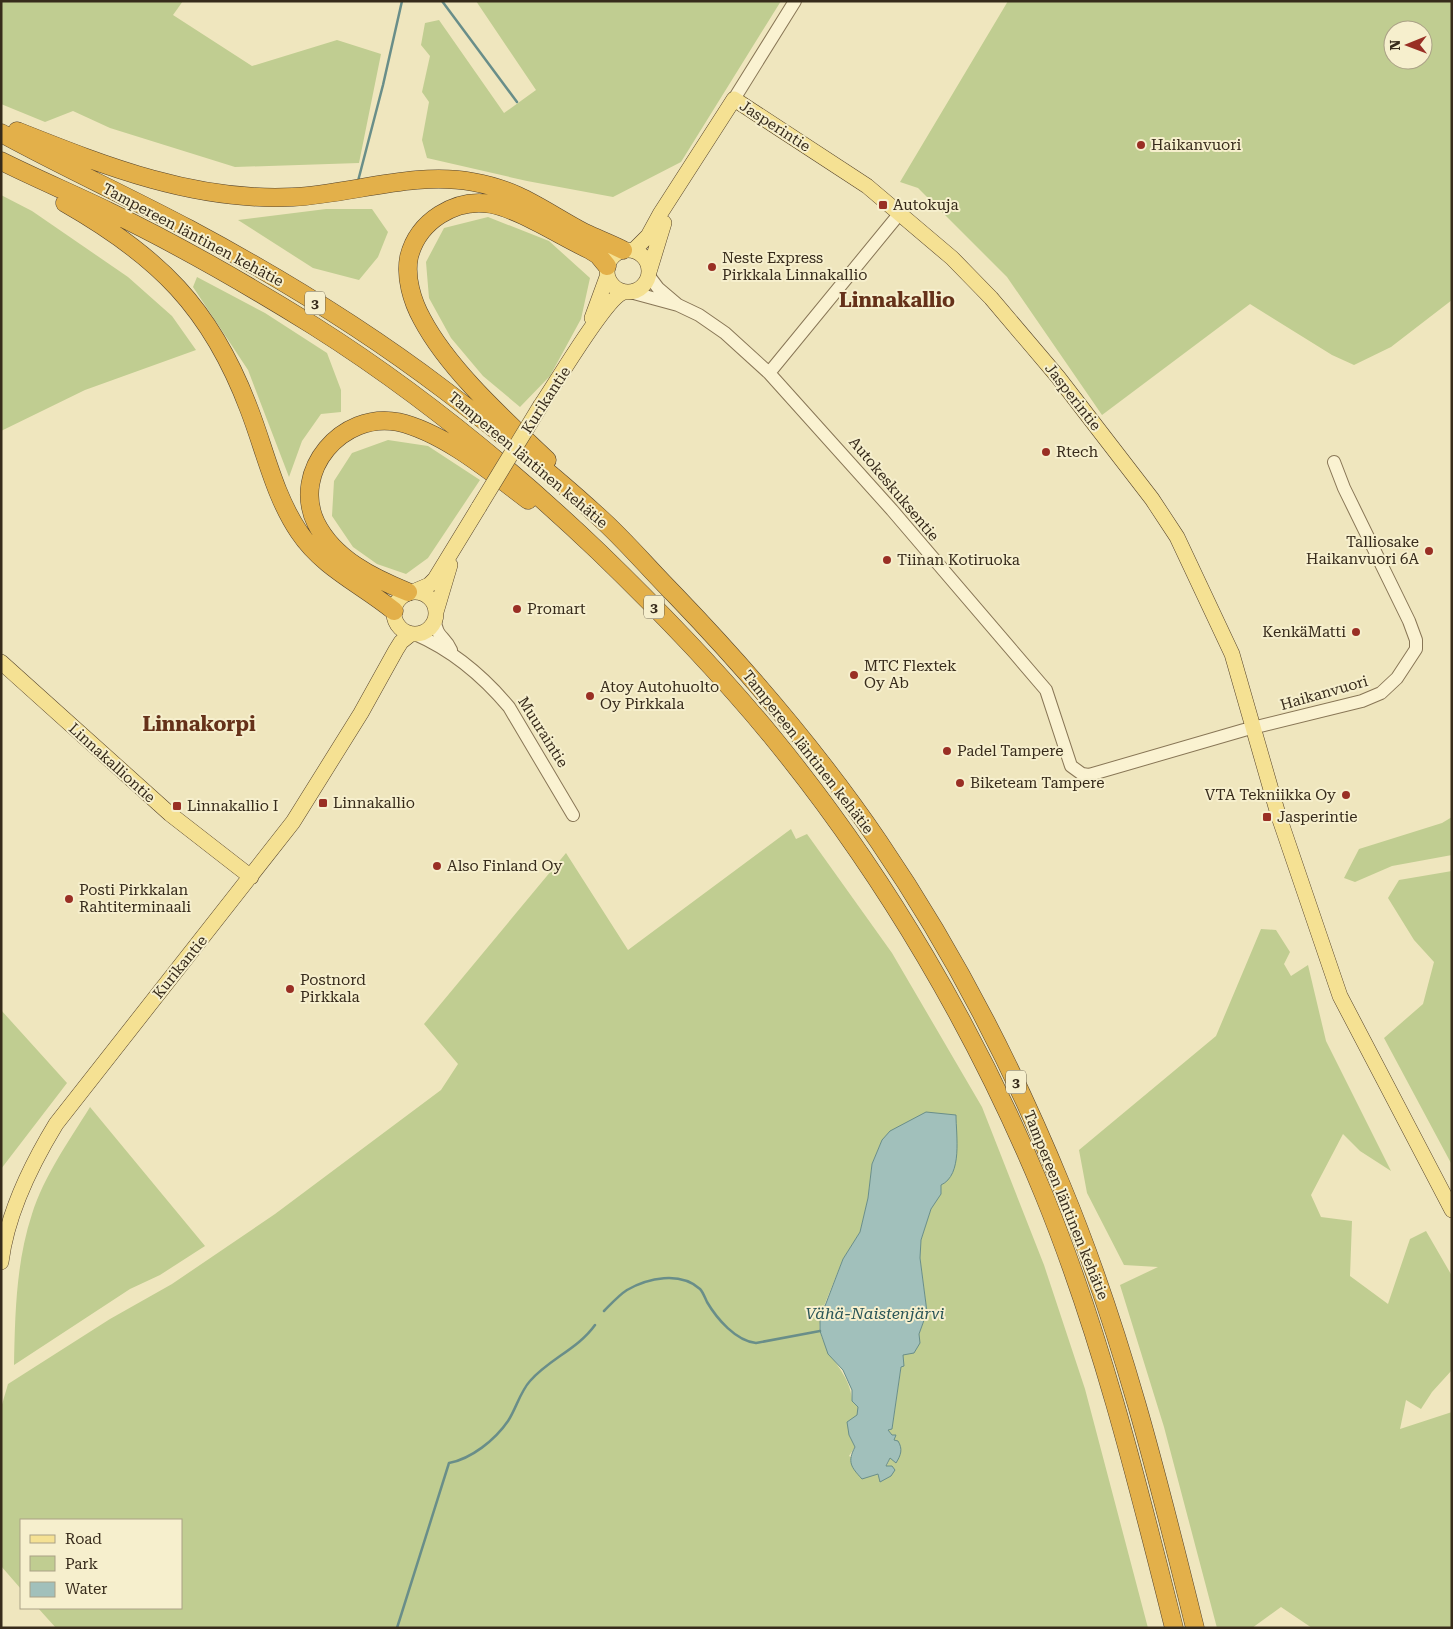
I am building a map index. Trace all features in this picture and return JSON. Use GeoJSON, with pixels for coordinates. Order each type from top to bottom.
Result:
{"type":"FeatureCollection","features":[{"type":"Feature","properties":{"kind":"highway"},"geometry":{"type":"LineString","coordinates":[[1,125],[126,173],[216,194],[292,198],[416,181],[444,179],[472,181],[516,193],[584,232],[628,250]]}},
{"type":"Feature","properties":{"kind":"highway","name":"Tampereen läntinen kehätie"},"geometry":{"type":"LineString","coordinates":[[1,133],[188,229],[325,309],[441,387],[600,517],[751,678],[819,761],[879,841],[979,1008],[1011,1071],[1062,1185],[1108,1308],[1143,1426],[1195,1628]]}},
{"type":"Feature","properties":{"kind":"highway"},"geometry":{"type":"LineString","coordinates":[[8,165],[131,244],[181,290],[210,327],[233,370],[250,410],[279,494],[299,532],[326,563],[394,615]]}},
{"type":"Feature","properties":{"kind":"highway","name":"Tampereen läntinen kehätie"},"geometry":{"type":"LineString","coordinates":[[8,165],[113,214],[235,279],[318,328],[411,393],[537,493],[574,528],[672,625],[772,737],[813,790],[869,869],[911,935],[957,1014],[1030,1165],[1088,1312],[1123,1432],[1174,1628]]}},
{"type":"Feature","properties":{"kind":"highway"},"geometry":{"type":"LineString","coordinates":[[600,517],[568,480],[490,404],[439,345],[416,306],[410,290],[408,266],[413,246],[431,221],[451,209],[483,204],[519,213],[590,250],[598,255],[607,271]]}},
{"type":"Feature","properties":{"kind":"highway"},"geometry":{"type":"LineString","coordinates":[[412,592],[370,575],[351,562],[329,543],[316,522],[310,501],[314,470],[318,460],[330,444],[347,430],[386,421],[409,426],[423,432],[486,468],[534,504],[574,528]]}},
{"type":"Feature","properties":{"kind":"main road"},"geometry":{"type":"LineString","coordinates":[[673,196],[649,274],[642,287],[627,292],[614,287],[607,271],[613,256],[628,250],[648,236],[673,196],[734,99]]}},
{"type":"Feature","properties":{"kind":"main road","name":"Jasperintie"},"geometry":{"type":"LineString","coordinates":[[734,99],[867,186],[952,258],[991,298],[1058,377],[1152,499],[1182,546],[1232,654],[1281,823],[1340,996],[1452,1210]]}},
{"type":"Feature","properties":{"kind":"main road"},"geometry":{"type":"LineString","coordinates":[[628,250],[645,258],[649,274]]}},
{"type":"Feature","properties":{"kind":"main road","name":"Kurikantie"},"geometry":{"type":"LineString","coordinates":[[590,329],[591,320],[607,271]]}},
{"type":"Feature","properties":{"kind":"main road","name":"Kurikantie"},"geometry":{"type":"LineString","coordinates":[[412,592],[424,588],[435,579],[541,405],[590,329],[618,294],[627,292]]}},
{"type":"Feature","properties":{"kind":"main road","name":"Kurikantie"},"geometry":{"type":"LineString","coordinates":[[436,615],[455,548]]}},
{"type":"Feature","properties":{"kind":"main road"},"geometry":{"type":"LineString","coordinates":[[412,592],[432,599],[436,615],[428,630],[413,634],[402,630],[394,615],[397,601],[412,592]]}},
{"type":"Feature","properties":{"kind":"main road","name":"Kurikantie"},"geometry":{"type":"LineString","coordinates":[[378,680],[391,640],[394,615]]}},
{"type":"Feature","properties":{"kind":"main road","name":"Kurikantie"},"geometry":{"type":"LineString","coordinates":[[1,1262],[12,1217],[25,1183],[39,1151],[56,1124],[251,877],[312,794],[401,642],[413,634]]}},
{"type":"Feature","properties":{"kind":"main road","name":"Linnakalliontie"},"geometry":{"type":"LineString","coordinates":[[1,662],[170,814],[251,877]]}},
{"type":"Feature","properties":{"kind":"street"},"geometry":{"type":"LineString","coordinates":[[734,99],[794,1]]}},
{"type":"Feature","properties":{"kind":"street"},"geometry":{"type":"LineString","coordinates":[[769,373],[900,213]]}},
{"type":"Feature","properties":{"kind":"street","name":"Autokeskuksentie"},"geometry":{"type":"LineString","coordinates":[[649,274],[658,288],[678,305],[725,332],[769,373],[892,510],[1046,690],[1072,766],[1082,774],[1089,775],[1254,728]]}},
{"type":"Feature","properties":{"kind":"street","name":"Autokeskuksentie"},"geometry":{"type":"LineString","coordinates":[[627,292],[678,305]]}},
{"type":"Feature","properties":{"kind":"street","name":"Haikanvuori"},"geometry":{"type":"LineString","coordinates":[[1254,728],[1362,702],[1381,693],[1397,678],[1416,649],[1416,640],[1409,621],[1344,488],[1334,462]]}},
{"type":"Feature","properties":{"kind":"street","name":"Muuraintie"},"geometry":{"type":"LineString","coordinates":[[436,615],[438,633],[449,645],[453,654]]}},
{"type":"Feature","properties":{"kind":"street","name":"Muuraintie"},"geometry":{"type":"LineString","coordinates":[[413,634],[453,654],[475,672],[509,707],[573,815]]}},
{"type":"Feature","properties":{"kind":"green space"},"geometry":{"type":"Polygon","coordinates":[[[1,1],[183,1],[173,15],[252,66],[337,40],[381,54],[359,163],[235,167],[110,128],[73,111],[45,122],[1,104],[1,1]]]}},
{"type":"Feature","properties":{"kind":"green space"},"geometry":{"type":"Polygon","coordinates":[[[476,1],[781,1],[681,162],[613,197],[527,181],[427,158],[422,140],[429,102],[422,92],[430,56],[421,45],[425,23],[439,20],[504,113],[536,90],[476,1]]]}},
{"type":"Feature","properties":{"kind":"green space"},"geometry":{"type":"Polygon","coordinates":[[[1008,1],[1452,1],[1452,300],[1391,347],[1354,365],[1332,355],[1250,304],[1102,415],[1007,277],[918,188],[900,182],[1008,1]]]}},
{"type":"Feature","properties":{"kind":"green space"},"geometry":{"type":"Polygon","coordinates":[[[1,195],[32,211],[128,277],[172,316],[196,350],[85,390],[1,431],[1,195]]]}},
{"type":"Feature","properties":{"kind":"green space"},"geometry":{"type":"Polygon","coordinates":[[[326,209],[372,209],[388,232],[378,257],[359,280],[313,268],[238,220],[326,209]]]}},
{"type":"Feature","properties":{"kind":"green space"},"geometry":{"type":"Polygon","coordinates":[[[488,217],[549,241],[590,278],[581,319],[550,376],[520,407],[483,376],[451,338],[429,298],[426,262],[444,228],[488,217]]]}},
{"type":"Feature","properties":{"kind":"green space"},"geometry":{"type":"Polygon","coordinates":[[[197,277],[265,313],[327,353],[341,390],[341,412],[321,414],[302,441],[289,477],[248,370],[193,287],[197,277]]]}},
{"type":"Feature","properties":{"kind":"green space"},"geometry":{"type":"Polygon","coordinates":[[[388,440],[428,446],[480,480],[428,558],[406,574],[377,564],[353,547],[332,516],[334,481],[352,453],[388,440]]]}},
{"type":"Feature","properties":{"kind":"green space"},"geometry":{"type":"Polygon","coordinates":[[[1452,817],[1452,855],[1392,866],[1355,882],[1344,878],[1359,849],[1442,823],[1452,817]]]}},
{"type":"Feature","properties":{"kind":"green space"},"geometry":{"type":"Polygon","coordinates":[[[791,829],[796,839],[807,834],[892,953],[982,1107],[1044,1265],[1085,1389],[1148,1628],[56,1628],[39,1609],[182,1609],[182,1519],[20,1519],[20,1588],[1,1566],[1,1408],[8,1384],[110,1319],[172,1284],[275,1214],[441,1090],[458,1064],[424,1024],[566,853],[628,950],[791,829]],[[882,1140],[872,1164],[868,1198],[860,1232],[843,1259],[824,1306],[820,1308],[820,1328],[823,1341],[847,1382],[851,1391],[852,1401],[858,1407],[858,1415],[849,1435],[855,1447],[849,1456],[878,1474],[880,1481],[891,1455],[893,1442],[888,1430],[892,1429],[903,1355],[919,1334],[927,1312],[920,1258],[921,1240],[931,1209],[941,1194],[882,1140]]]}},
{"type":"Feature","properties":{"kind":"green space"},"geometry":{"type":"Polygon","coordinates":[[[1452,871],[1452,1165],[1384,1038],[1423,1004],[1434,962],[1414,940],[1388,898],[1399,880],[1452,871]]]}},
{"type":"Feature","properties":{"kind":"green space"},"geometry":{"type":"Polygon","coordinates":[[[1261,929],[1276,930],[1290,952],[1284,964],[1291,976],[1308,965],[1326,1041],[1391,1171],[1360,1151],[1343,1134],[1311,1195],[1321,1217],[1352,1221],[1350,1276],[1388,1304],[1410,1239],[1426,1231],[1452,1276],[1452,1370],[1432,1392],[1421,1409],[1406,1400],[1400,1429],[1452,1412],[1452,1628],[1312,1628],[1281,1607],[1252,1628],[1217,1628],[1164,1427],[1120,1285],[1158,1267],[1124,1265],[1087,1193],[1079,1150],[1216,1036],[1261,929]]]}},
{"type":"Feature","properties":{"kind":"green space"},"geometry":{"type":"Polygon","coordinates":[[[1,1010],[67,1083],[1,1169],[1,1010]]]}},
{"type":"Feature","properties":{"kind":"green space"},"geometry":{"type":"Polygon","coordinates":[[[90,1107],[205,1246],[160,1275],[130,1289],[14,1365],[16,1308],[20,1270],[32,1214],[50,1172],[90,1107]]]}},
{"type":"Feature","properties":{"kind":"water","name":"Vähä-Naistenjärvi"},"geometry":{"type":"Polygon","coordinates":[[[926,1112],[956,1115],[957,1154],[953,1173],[941,1185],[941,1194],[931,1209],[921,1240],[920,1258],[927,1312],[919,1334],[920,1343],[914,1353],[903,1355],[904,1366],[901,1367],[892,1429],[888,1430],[892,1435],[896,1435],[894,1440],[900,1444],[900,1455],[896,1463],[890,1458],[886,1466],[892,1466],[895,1470],[891,1476],[880,1482],[878,1474],[862,1479],[851,1464],[851,1457],[855,1447],[849,1435],[847,1422],[857,1415],[858,1407],[852,1401],[852,1390],[843,1370],[828,1354],[820,1331],[820,1308],[825,1306],[843,1259],[860,1232],[868,1198],[872,1164],[882,1140],[890,1131],[926,1112]]]}},
{"type":"Feature","properties":{"kind":"waterway"},"geometry":{"type":"LineString","coordinates":[[358,181],[402,1]]}},
{"type":"Feature","properties":{"kind":"waterway"},"geometry":{"type":"LineString","coordinates":[[442,1],[517,102]]}},
{"type":"Feature","properties":{"kind":"waterway"},"geometry":{"type":"LineString","coordinates":[[604,1311],[621,1294],[635,1286],[644,1282],[674,1278],[692,1283],[700,1289],[711,1309],[722,1322],[734,1334],[749,1341],[756,1343],[820,1331]]}},
{"type":"Feature","properties":{"kind":"waterway"},"geometry":{"type":"LineString","coordinates":[[397,1628],[449,1463],[474,1453],[489,1442],[508,1421],[523,1390],[530,1381],[546,1366],[580,1341],[595,1325]]}},
{"type":"Feature","properties":{"kind":"place","name":"Haikanvuori"},"geometry":{"type":"Point","coordinates":[1141,145]}},
{"type":"Feature","properties":{"kind":"place","name":"Autokuja"},"geometry":{"type":"Point","coordinates":[883,205]}},
{"type":"Feature","properties":{"kind":"place","name":"Neste Express Pirkkala Linnakallio"},"geometry":{"type":"Point","coordinates":[712,267]}},
{"type":"Feature","properties":{"kind":"place","name":"Rtech"},"geometry":{"type":"Point","coordinates":[1046,452]}},
{"type":"Feature","properties":{"kind":"place","name":"Talliosake Haikanvuori 6A"},"geometry":{"type":"Point","coordinates":[1429,551]}},
{"type":"Feature","properties":{"kind":"place","name":"Tiinan Kotiruoka"},"geometry":{"type":"Point","coordinates":[887,560]}},
{"type":"Feature","properties":{"kind":"place","name":"Promart"},"geometry":{"type":"Point","coordinates":[517,609]}},
{"type":"Feature","properties":{"kind":"place","name":"KenkäMatti"},"geometry":{"type":"Point","coordinates":[1356,632]}},
{"type":"Feature","properties":{"kind":"place","name":"MTC Flextek Oy Ab"},"geometry":{"type":"Point","coordinates":[854,675]}},
{"type":"Feature","properties":{"kind":"place","name":"Atoy Autohuolto Oy Pirkkala"},"geometry":{"type":"Point","coordinates":[590,696]}},
{"type":"Feature","properties":{"kind":"place","name":"Padel Tampere"},"geometry":{"type":"Point","coordinates":[947,751]}},
{"type":"Feature","properties":{"kind":"place","name":"Biketeam Tampere"},"geometry":{"type":"Point","coordinates":[960,783]}},
{"type":"Feature","properties":{"kind":"place","name":"VTA Tekniikka Oy"},"geometry":{"type":"Point","coordinates":[1346,795]}},
{"type":"Feature","properties":{"kind":"place","name":"Linnakallio"},"geometry":{"type":"Point","coordinates":[323,803]}},
{"type":"Feature","properties":{"kind":"place","name":"Linnakallio I"},"geometry":{"type":"Point","coordinates":[177,806]}},
{"type":"Feature","properties":{"kind":"place","name":"Jasperintie"},"geometry":{"type":"Point","coordinates":[1267,817]}},
{"type":"Feature","properties":{"kind":"place","name":"Also Finland Oy"},"geometry":{"type":"Point","coordinates":[437,866]}},
{"type":"Feature","properties":{"kind":"place","name":"Posti Pirkkalan Rahtiterminaali"},"geometry":{"type":"Point","coordinates":[69,899]}},
{"type":"Feature","properties":{"kind":"place","name":"Postnord Pirkkala"},"geometry":{"type":"Point","coordinates":[290,989]}},
{"type":"Feature","properties":{"kind":"district","name":"Linnakallio"},"geometry":{"type":"Point","coordinates":[897,300]}},
{"type":"Feature","properties":{"kind":"district","name":"Linnakorpi"},"geometry":{"type":"Point","coordinates":[199,724]}}]}
